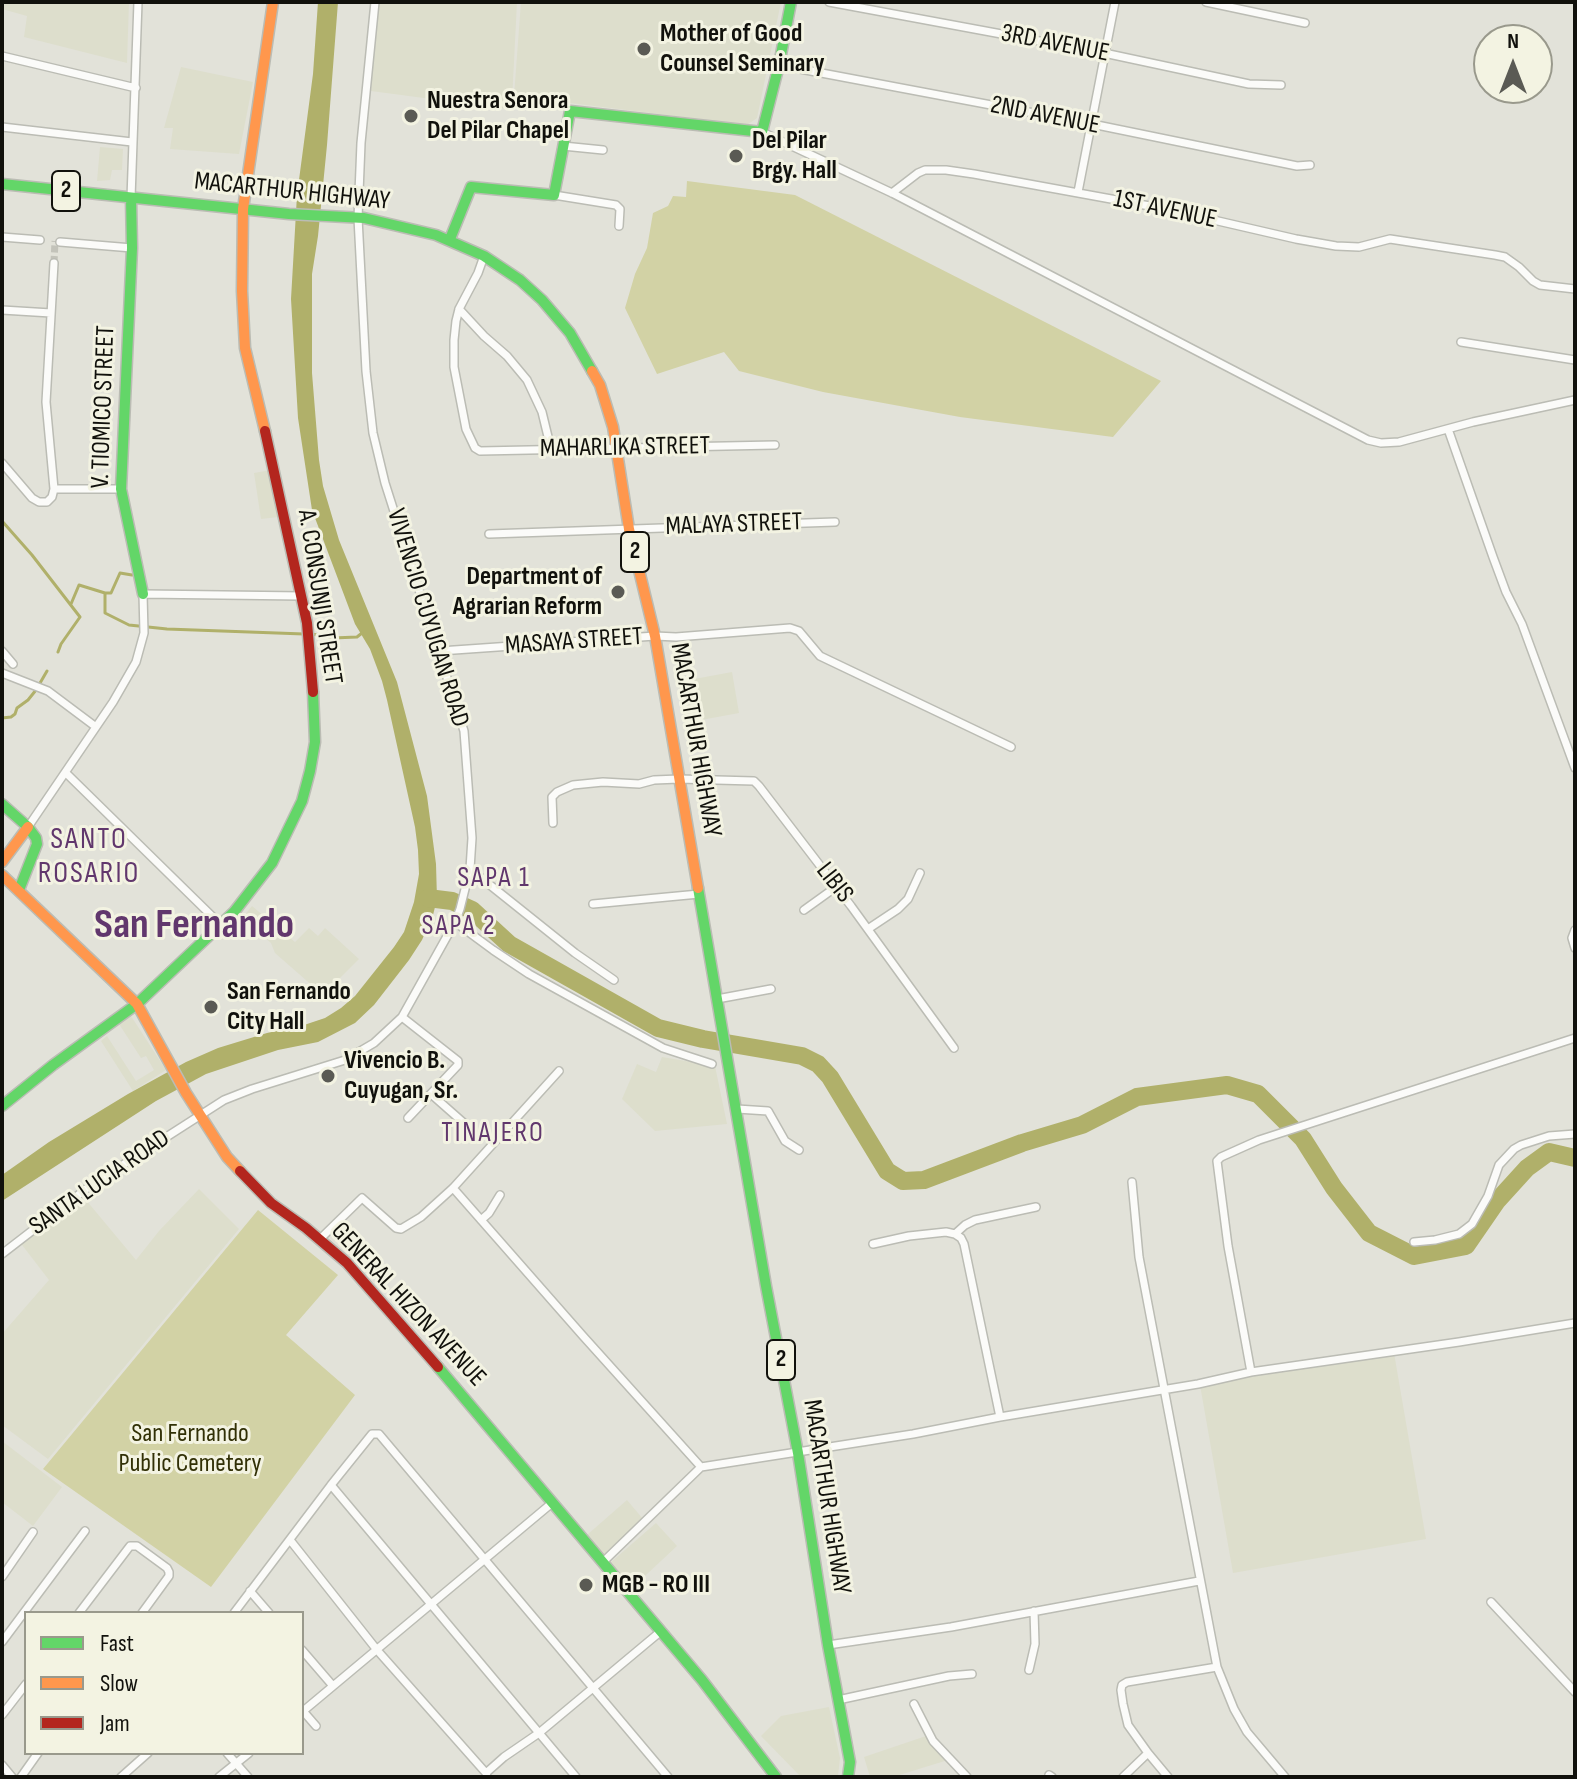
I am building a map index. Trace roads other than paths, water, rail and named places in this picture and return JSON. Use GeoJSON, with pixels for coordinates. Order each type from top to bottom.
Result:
{"type":"FeatureCollection","features":[{"type":"Feature","properties":{"kind":"main road","name":"A. CONSUNJI STREET"},"geometry":{"type":"LineString","coordinates":[[2,1106],[137,1004],[234,912],[272,863],[302,801],[310,771],[315,742],[308,636],[302,596],[245,348],[242,291],[243,209],[273,2]]}},
{"type":"Feature","properties":{"kind":"main road"},"geometry":{"type":"LineString","coordinates":[[450,239],[471,187],[554,195],[570,111],[762,132],[791,2]]}},
{"type":"Feature","properties":{"kind":"main road","name":"MACARTHUR HIGHWAY"},"geometry":{"type":"LineString","coordinates":[[2,184],[289,214],[358,218],[404,226],[450,239],[484,256],[520,280],[542,300],[570,333],[600,385],[617,449],[629,529],[655,636],[766,1286],[798,1453],[850,1762],[848,1777]]}},
{"type":"Feature","properties":{"kind":"main road","name":"V. TIOMICO STREET"},"geometry":{"type":"LineString","coordinates":[[131,198],[132,248],[121,489],[143,594]]}},
{"type":"Feature","properties":{"kind":"main road"},"geometry":{"type":"LineString","coordinates":[[2,804],[28,827],[37,844],[19,890]]}},
{"type":"Feature","properties":{"kind":"main road","name":"V. TIOMICO STREET"},"geometry":{"type":"LineString","coordinates":[[2,862],[28,827]]}},
{"type":"Feature","properties":{"kind":"main road","name":"GENERAL HIZON AVENUE"},"geometry":{"type":"LineString","coordinates":[[2,875],[137,1004],[186,1093],[227,1157],[271,1203],[347,1263],[463,1395],[702,1680],[775,1777]]}},
{"type":"Feature","properties":{"kind":"main road","name":"MACARTHUR HIGHWAY"},"geometry":{"type":"LineString","coordinates":[[850,1762],[859,1777]]}},
{"type":"Feature","properties":{"kind":"street"},"geometry":{"type":"LineString","coordinates":[[131,198],[138,2]]}},
{"type":"Feature","properties":{"kind":"street","name":"VIVENCIO CUYUGAN ROAD"},"geometry":{"type":"LineString","coordinates":[[200,1115],[224,1100],[345,1060],[374,1043],[402,1017],[455,921],[470,869],[471,813],[464,731],[393,512],[373,433],[363,326],[358,218],[361,143],[375,2]]}},
{"type":"Feature","properties":{"kind":"street","name":"3RD AVENUE"},"geometry":{"type":"LineString","coordinates":[[829,2],[1104,53],[1249,84],[1281,85]]}},
{"type":"Feature","properties":{"kind":"street"},"geometry":{"type":"LineString","coordinates":[[1078,192],[1115,2]]}},
{"type":"Feature","properties":{"kind":"street"},"geometry":{"type":"LineString","coordinates":[[1206,2],[1305,23]]}},
{"type":"Feature","properties":{"kind":"street"},"geometry":{"type":"LineString","coordinates":[[2,56],[136,88]]}},
{"type":"Feature","properties":{"kind":"street","name":"2ND AVENUE"},"geometry":{"type":"LineString","coordinates":[[779,65],[1297,166],[1310,165]]}},
{"type":"Feature","properties":{"kind":"street"},"geometry":{"type":"LineString","coordinates":[[2,127],[132,142]]}},
{"type":"Feature","properties":{"kind":"street"},"geometry":{"type":"LineString","coordinates":[[762,132],[892,193],[1368,440],[1399,442],[1575,400]]}},
{"type":"Feature","properties":{"kind":"street"},"geometry":{"type":"LineString","coordinates":[[563,146],[603,150]]}},
{"type":"Feature","properties":{"kind":"street","name":"1ST AVENUE"},"geometry":{"type":"LineString","coordinates":[[892,193],[918,173],[929,169],[974,174],[1166,209],[1336,246],[1359,247],[1390,239],[1505,257],[1540,285],[1575,289]]}},
{"type":"Feature","properties":{"kind":"street"},"geometry":{"type":"LineString","coordinates":[[554,195],[616,205],[620,209],[619,226]]}},
{"type":"Feature","properties":{"kind":"street"},"geometry":{"type":"LineString","coordinates":[[2,237],[40,240]]}},
{"type":"Feature","properties":{"kind":"street"},"geometry":{"type":"LineString","coordinates":[[60,242],[132,248]]}},
{"type":"Feature","properties":{"kind":"street"},"geometry":{"type":"LineString","coordinates":[[484,256],[459,309],[527,380],[542,412],[551,449]]}},
{"type":"Feature","properties":{"kind":"street"},"geometry":{"type":"LineString","coordinates":[[2,463],[22,489],[39,502],[47,502],[52,497],[54,489],[46,402],[54,263]]}},
{"type":"Feature","properties":{"kind":"street","name":"MAHARLIKA STREET"},"geometry":{"type":"LineString","coordinates":[[459,309],[454,367],[466,429],[475,448],[480,451],[775,445]]}},
{"type":"Feature","properties":{"kind":"street"},"geometry":{"type":"LineString","coordinates":[[2,310],[51,313]]}},
{"type":"Feature","properties":{"kind":"street"},"geometry":{"type":"LineString","coordinates":[[1461,342],[1575,360]]}},
{"type":"Feature","properties":{"kind":"street"},"geometry":{"type":"LineString","coordinates":[[1448,429],[1506,592],[1522,624],[1575,768]]}},
{"type":"Feature","properties":{"kind":"street"},"geometry":{"type":"LineString","coordinates":[[54,489],[121,489]]}},
{"type":"Feature","properties":{"kind":"street","name":"MALAYA STREET"},"geometry":{"type":"LineString","coordinates":[[489,534],[835,522]]}},
{"type":"Feature","properties":{"kind":"street"},"geometry":{"type":"LineString","coordinates":[[143,594],[302,596]]}},
{"type":"Feature","properties":{"kind":"street","name":"V. TIOMICO STREET"},"geometry":{"type":"LineString","coordinates":[[28,827],[136,662],[145,626],[143,594]]}},
{"type":"Feature","properties":{"kind":"street","name":"MASAYA STREET"},"geometry":{"type":"LineString","coordinates":[[440,651],[790,628],[799,631],[820,656],[1011,747]]}},
{"type":"Feature","properties":{"kind":"street"},"geometry":{"type":"LineString","coordinates":[[2,651],[13,664]]}},
{"type":"Feature","properties":{"kind":"street"},"geometry":{"type":"LineString","coordinates":[[2,673],[48,691],[96,727]]}},
{"type":"Feature","properties":{"kind":"street"},"geometry":{"type":"LineString","coordinates":[[66,773],[221,925]]}},
{"type":"Feature","properties":{"kind":"street"},"geometry":{"type":"LineString","coordinates":[[553,823],[552,797],[573,785],[603,782],[639,784],[679,779]]}},
{"type":"Feature","properties":{"kind":"street","name":"LIBIS"},"geometry":{"type":"LineString","coordinates":[[679,779],[754,781],[868,929],[954,1048]]}},
{"type":"Feature","properties":{"kind":"street"},"geometry":{"type":"LineString","coordinates":[[470,869],[575,953],[614,980]]}},
{"type":"Feature","properties":{"kind":"street"},"geometry":{"type":"LineString","coordinates":[[868,929],[908,899],[920,873]]}},
{"type":"Feature","properties":{"kind":"street"},"geometry":{"type":"LineString","coordinates":[[804,910],[836,887]]}},
{"type":"Feature","properties":{"kind":"street"},"geometry":{"type":"LineString","coordinates":[[593,904],[699,894]]}},
{"type":"Feature","properties":{"kind":"street"},"geometry":{"type":"LineString","coordinates":[[455,921],[529,974],[663,1048],[712,1064]]}},
{"type":"Feature","properties":{"kind":"street"},"geometry":{"type":"LineString","coordinates":[[1575,930],[1572,938],[1575,948]]}},
{"type":"Feature","properties":{"kind":"street"},"geometry":{"type":"LineString","coordinates":[[717,999],[771,989]]}},
{"type":"Feature","properties":{"kind":"street"},"geometry":{"type":"LineString","coordinates":[[402,1017],[458,1061],[458,1065],[408,1118]]}},
{"type":"Feature","properties":{"kind":"street"},"geometry":{"type":"LineString","coordinates":[[1251,1372],[1228,1246],[1217,1161],[1259,1140],[1575,1040]]}},
{"type":"Feature","properties":{"kind":"street"},"geometry":{"type":"LineString","coordinates":[[320,1239],[362,1198],[393,1226],[401,1229],[421,1217],[453,1188],[559,1071]]}},
{"type":"Feature","properties":{"kind":"street"},"geometry":{"type":"LineString","coordinates":[[431,1094],[465,1124]]}},
{"type":"Feature","properties":{"kind":"street"},"geometry":{"type":"LineString","coordinates":[[737,1109],[768,1111],[785,1141],[799,1150]]}},
{"type":"Feature","properties":{"kind":"street","name":"SANTA LUCIA ROAD"},"geometry":{"type":"LineString","coordinates":[[2,1254],[90,1186],[200,1115]]}},
{"type":"Feature","properties":{"kind":"street"},"geometry":{"type":"LineString","coordinates":[[1414,1242],[1459,1234],[1472,1224],[1488,1196],[1499,1165],[1514,1149],[1549,1136],[1575,1134]]}},
{"type":"Feature","properties":{"kind":"street"},"geometry":{"type":"LineString","coordinates":[[1132,1182],[1139,1257],[1217,1667],[1247,1732],[1285,1777]]}},
{"type":"Feature","properties":{"kind":"street"},"geometry":{"type":"LineString","coordinates":[[453,1188],[701,1467]]}},
{"type":"Feature","properties":{"kind":"street"},"geometry":{"type":"LineString","coordinates":[[481,1220],[500,1195]]}},
{"type":"Feature","properties":{"kind":"street"},"geometry":{"type":"LineString","coordinates":[[955,1234],[975,1220],[1036,1207]]}},
{"type":"Feature","properties":{"kind":"street"},"geometry":{"type":"LineString","coordinates":[[873,1244],[946,1232],[961,1238],[1000,1417]]}},
{"type":"Feature","properties":{"kind":"street"},"geometry":{"type":"LineString","coordinates":[[603,1562],[701,1467],[1164,1390],[1251,1372],[1575,1323]]}},
{"type":"Feature","properties":{"kind":"street"},"geometry":{"type":"LineString","coordinates":[[235,1611],[372,1434],[379,1434],[668,1777]]}},
{"type":"Feature","properties":{"kind":"street"},"geometry":{"type":"LineString","coordinates":[[331,1485],[576,1777]]}},
{"type":"Feature","properties":{"kind":"street"},"geometry":{"type":"LineString","coordinates":[[304,1710],[552,1503]]}},
{"type":"Feature","properties":{"kind":"street"},"geometry":{"type":"LineString","coordinates":[[25,1611],[85,1531]]}},
{"type":"Feature","properties":{"kind":"street"},"geometry":{"type":"LineString","coordinates":[[2,1577],[33,1532]]}},
{"type":"Feature","properties":{"kind":"street"},"geometry":{"type":"LineString","coordinates":[[290,1540],[377,1650],[487,1775],[660,1632]]}},
{"type":"Feature","properties":{"kind":"street"},"geometry":{"type":"LineString","coordinates":[[81,1611],[130,1546],[137,1546],[169,1572],[143,1611]]}},
{"type":"Feature","properties":{"kind":"street"},"geometry":{"type":"LineString","coordinates":[[828,1645],[951,1627],[1199,1581]]}},
{"type":"Feature","properties":{"kind":"street"},"geometry":{"type":"LineString","coordinates":[[250,1591],[267,1611]]}},
{"type":"Feature","properties":{"kind":"street"},"geometry":{"type":"LineString","coordinates":[[1491,1602],[1575,1692]]}},
{"type":"Feature","properties":{"kind":"street"},"geometry":{"type":"LineString","coordinates":[[1029,1670],[1035,1644],[1034,1611]]}},
{"type":"Feature","properties":{"kind":"street"},"geometry":{"type":"LineString","coordinates":[[2,1642],[24,1613]]}},
{"type":"Feature","properties":{"kind":"street"},"geometry":{"type":"LineString","coordinates":[[304,1652],[333,1686]]}},
{"type":"Feature","properties":{"kind":"street"},"geometry":{"type":"LineString","coordinates":[[1168,1777],[1128,1725],[1122,1685],[1217,1667]]}},
{"type":"Feature","properties":{"kind":"street"},"geometry":{"type":"LineString","coordinates":[[838,1700],[949,1676],[972,1674]]}},
{"type":"Feature","properties":{"kind":"street"},"geometry":{"type":"LineString","coordinates":[[2,1715],[24,1687]]}},
{"type":"Feature","properties":{"kind":"street"},"geometry":{"type":"LineString","coordinates":[[914,1704],[933,1741],[967,1777]]}},
{"type":"Feature","properties":{"kind":"street"},"geometry":{"type":"LineString","coordinates":[[304,1712],[316,1726]]}},
{"type":"Feature","properties":{"kind":"street"},"geometry":{"type":"LineString","coordinates":[[1123,1777],[1148,1753]]}},
{"type":"Feature","properties":{"kind":"street"},"geometry":{"type":"LineString","coordinates":[[21,1777],[37,1755]]}},
{"type":"Feature","properties":{"kind":"street"},"geometry":{"type":"LineString","coordinates":[[121,1777],[146,1755]]}},
{"type":"Feature","properties":{"kind":"street"},"geometry":{"type":"LineString","coordinates":[[229,1755],[248,1777]]}},
{"type":"Feature","properties":{"kind":"street"},"geometry":{"type":"LineString","coordinates":[[219,1777],[246,1755]]}},
{"type":"Feature","properties":{"kind":"street"},"geometry":{"type":"LineString","coordinates":[[2,1765],[12,1777]]}},
{"type":"Feature","properties":{"kind":"waterway"},"geometry":{"type":"LineString","coordinates":[[2,521],[80,617],[58,652]]}},
{"type":"Feature","properties":{"kind":"waterway"},"geometry":{"type":"LineString","coordinates":[[105,593],[111,593],[120,573],[132,575]]}},
{"type":"Feature","properties":{"kind":"waterway"},"geometry":{"type":"LineString","coordinates":[[71,604],[79,585],[105,593]]}},
{"type":"Feature","properties":{"kind":"waterway"},"geometry":{"type":"LineString","coordinates":[[105,593],[105,613],[129,625],[304,634]]}},
{"type":"Feature","properties":{"kind":"waterway"},"geometry":{"type":"LineString","coordinates":[[312,634],[333,638],[357,637],[362,633]]}},
{"type":"Feature","properties":{"kind":"waterway"},"geometry":{"type":"LineString","coordinates":[[2,718],[15,714],[17,708],[36,690],[47,671]]}},
{"type":"Feature","properties":{"kind":"waterway"},"geometry":{"type":"LineString","coordinates":[[428,898],[452,901],[472,910],[509,944],[658,1028],[802,1056],[818,1064],[830,1077],[887,1171],[903,1181],[924,1180],[1022,1143],[1082,1125],[1137,1097],[1227,1085],[1258,1094],[1303,1139],[1334,1188],[1369,1233],[1414,1256],[1466,1246],[1497,1201],[1527,1168],[1549,1152],[1575,1158]]}},
{"type":"Feature","properties":{"kind":"tunnel"},"geometry":{"type":"LineString","coordinates":[[54,263],[55,241]]}},
{"type":"Feature","properties":{"kind":"place","name":"Mother of Good Counsel Seminary"},"geometry":{"type":"Point","coordinates":[644,49]}},
{"type":"Feature","properties":{"kind":"place","name":"Nuestra Senora Del Pilar Chapel"},"geometry":{"type":"Point","coordinates":[411,116]}},
{"type":"Feature","properties":{"kind":"place","name":"Del Pilar Brgy. Hall"},"geometry":{"type":"Point","coordinates":[736,156]}},
{"type":"Feature","properties":{"kind":"place","name":"Department of Agrarian Reform"},"geometry":{"type":"Point","coordinates":[618,592]}},
{"type":"Feature","properties":{"kind":"place","name":"San Fernando City Hall"},"geometry":{"type":"Point","coordinates":[211,1007]}},
{"type":"Feature","properties":{"kind":"place","name":"Vivencio B. Cuyugan, Sr."},"geometry":{"type":"Point","coordinates":[328,1076]}},
{"type":"Feature","properties":{"kind":"place","name":"MGB - RO III"},"geometry":{"type":"Point","coordinates":[586,1585]}},
{"type":"Feature","properties":{"kind":"district","name":"SANTO ROSARIO"},"geometry":{"type":"Point","coordinates":[89,857]}},
{"type":"Feature","properties":{"kind":"district","name":"SAPA 1"},"geometry":{"type":"Point","coordinates":[494,879]}},
{"type":"Feature","properties":{"kind":"district","name":"San Fernando"},"geometry":{"type":"Point","coordinates":[194,926]}},
{"type":"Feature","properties":{"kind":"district","name":"SAPA 2"},"geometry":{"type":"Point","coordinates":[459,927]}},
{"type":"Feature","properties":{"kind":"district","name":"TINAJERO"},"geometry":{"type":"Point","coordinates":[493,1134]}},
{"type":"Feature","properties":{"kind":"park label","name":"San Fernando Public Cemetery"},"geometry":{"type":"Point","coordinates":[190,1449]}}]}
